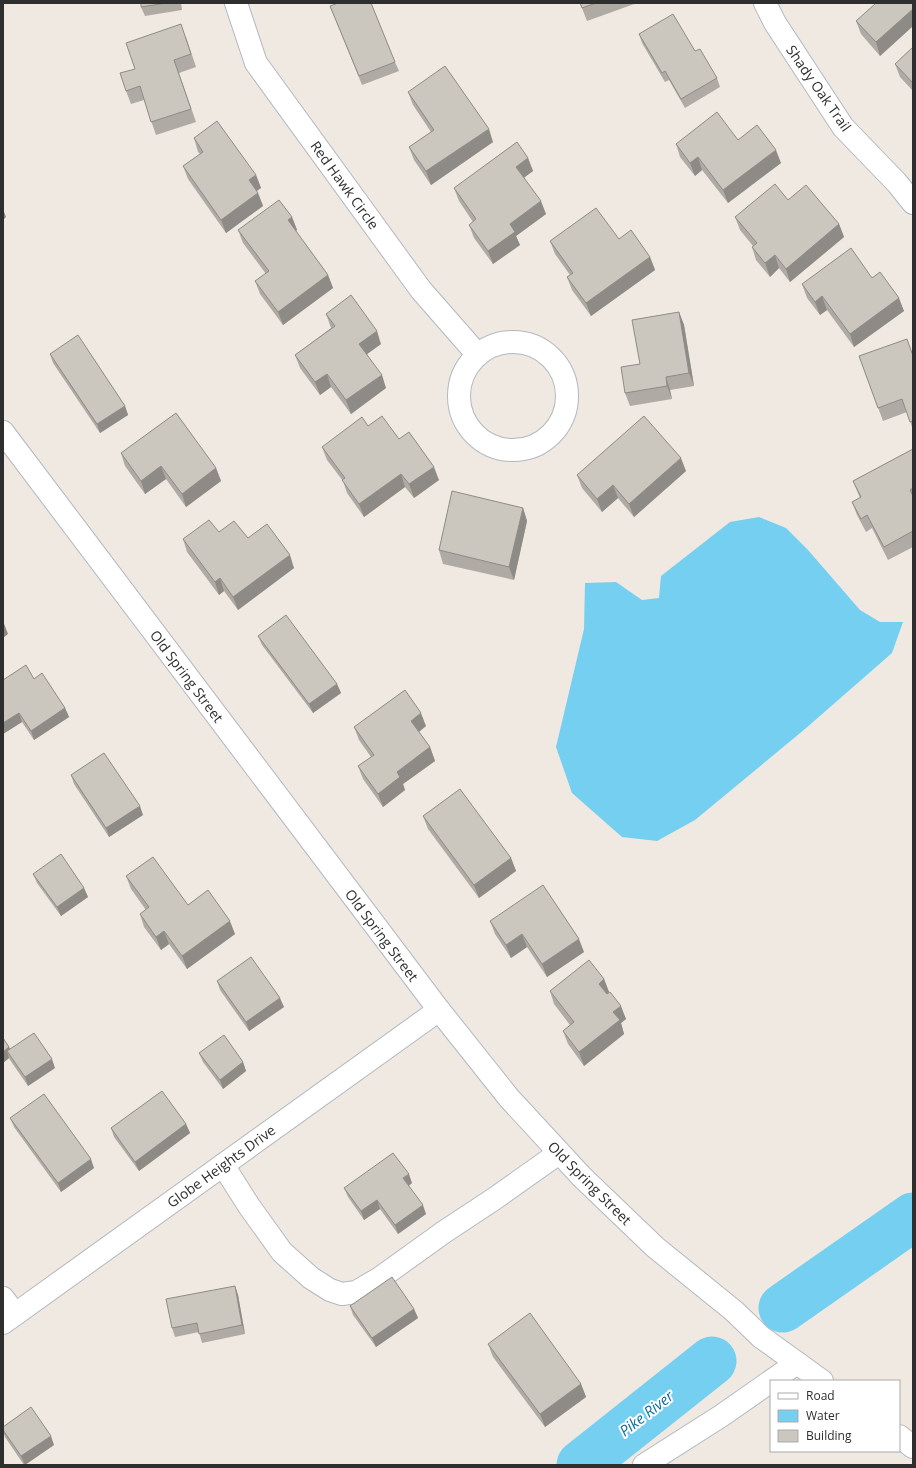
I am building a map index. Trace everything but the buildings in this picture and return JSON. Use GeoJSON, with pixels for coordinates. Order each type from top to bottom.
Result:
{"type":"FeatureCollection","features":[{"type":"Feature","properties":{"kind":"street","name":"Red Hawk Circle"},"geometry":{"type":"LineString","coordinates":[[236,3],[256,63],[421,290],[477,354]]}},
{"type":"Feature","properties":{"kind":"street","name":"Shady Oak Trail"},"geometry":{"type":"LineString","coordinates":[[765,3],[775,23],[842,127],[898,183],[913,203]]}},
{"type":"Feature","properties":{"kind":"street"},"geometry":{"type":"LineString","coordinates":[[511,341],[529,344],[545,352],[554,361],[566,382],[568,400],[563,418],[553,434],[538,445],[521,450],[503,450],[486,444],[473,433],[463,418],[458,401],[459,384],[466,368],[477,354],[493,345],[511,341]]}},
{"type":"Feature","properties":{"kind":"street","name":"Old Spring Street"},"geometry":{"type":"LineString","coordinates":[[3,432],[439,1010],[509,1098],[582,1177],[654,1247],[734,1311],[761,1337],[821,1380]]}},
{"type":"Feature","properties":{"kind":"street","name":"Globe Heights Drive"},"geometry":{"type":"LineString","coordinates":[[7,1312],[223,1165],[439,1010]]}},
{"type":"Feature","properties":{"kind":"street"},"geometry":{"type":"LineString","coordinates":[[223,1165],[249,1206],[282,1252],[310,1278],[330,1290],[342,1294],[356,1292],[380,1278],[559,1153]]}},
{"type":"Feature","properties":{"kind":"street"},"geometry":{"type":"LineString","coordinates":[[773,1380],[797,1363]]}},
{"type":"Feature","properties":{"kind":"street"},"geometry":{"type":"LineString","coordinates":[[644,1465],[721,1416],[770,1382]]}},
{"type":"Feature","properties":{"kind":"street"},"geometry":{"type":"LineString","coordinates":[[900,1437],[913,1446]]}},
{"type":"Feature","properties":{"kind":"water"},"geometry":{"type":"Polygon","coordinates":[[[759,517],[786,528],[808,550],[860,610],[880,622],[903,622],[892,653],[805,729],[695,820],[657,841],[622,837],[572,793],[556,747],[584,629],[585,583],[616,582],[642,600],[659,598],[661,576],[730,522],[759,517]]]}},
{"type":"Feature","properties":{"kind":"waterway","name":"Pike River"},"geometry":{"type":"LineString","coordinates":[[783,1308],[913,1217]]}},
{"type":"Feature","properties":{"kind":"waterway","name":"Pike River"},"geometry":{"type":"LineString","coordinates":[[581,1465],[712,1361]]}}]}
